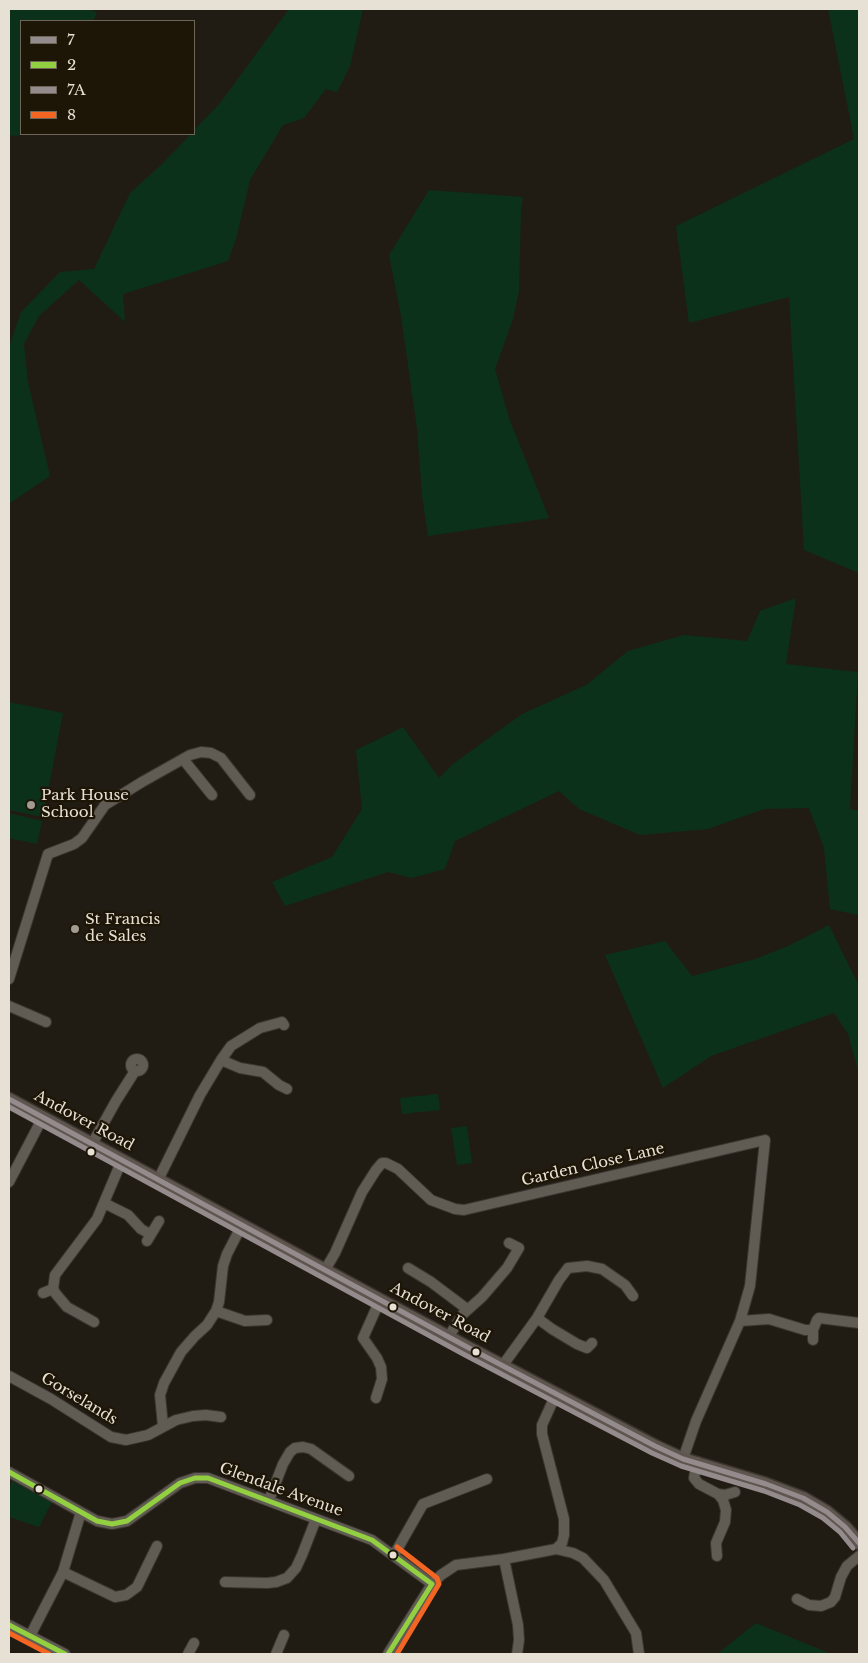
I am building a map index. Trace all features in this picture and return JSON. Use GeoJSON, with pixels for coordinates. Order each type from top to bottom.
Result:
{"type":"FeatureCollection","features":[{"type":"Feature","properties":{"kind":"main road","name":"Andover Road"},"geometry":{"type":"LineString","coordinates":[[9,1099],[380,1300],[655,1446],[683,1458],[766,1484],[803,1498],[845,1527],[859,1543]]}},
{"type":"Feature","properties":{"kind":"street"},"geometry":{"type":"LineString","coordinates":[[9,979],[48,854],[74,844],[82,838],[105,805],[110,801],[183,759],[201,752],[211,753],[221,758],[250,795]]}},
{"type":"Feature","properties":{"kind":"street"},"geometry":{"type":"LineString","coordinates":[[183,759],[212,795]]}},
{"type":"Feature","properties":{"kind":"street"},"geometry":{"type":"LineString","coordinates":[[9,1006],[46,1022]]}},
{"type":"Feature","properties":{"kind":"street"},"geometry":{"type":"LineString","coordinates":[[158,1180],[182,1129],[231,1046],[260,1028],[282,1022],[284,1025]]}},
{"type":"Feature","properties":{"kind":"street"},"geometry":{"type":"LineString","coordinates":[[221,1060],[240,1068],[263,1072],[278,1085],[287,1089]]}},
{"type":"Feature","properties":{"kind":"street"},"geometry":{"type":"LineString","coordinates":[[92,1144],[135,1071]]}},
{"type":"Feature","properties":{"kind":"street"},"geometry":{"type":"LineString","coordinates":[[9,1182],[43,1117]]}},
{"type":"Feature","properties":{"kind":"street","name":"Garden Close Lane"},"geometry":{"type":"LineString","coordinates":[[325,1270],[339,1245],[362,1192],[382,1163],[398,1169],[431,1200],[455,1209],[464,1210],[764,1140],[750,1286],[740,1321],[696,1420],[683,1458]]}},
{"type":"Feature","properties":{"kind":"street"},"geometry":{"type":"LineString","coordinates":[[94,1322],[67,1307],[48,1291],[55,1275],[97,1219],[122,1160]]}},
{"type":"Feature","properties":{"kind":"street"},"geometry":{"type":"LineString","coordinates":[[104,1203],[128,1215],[148,1237],[159,1222]]}},
{"type":"Feature","properties":{"kind":"street"},"geometry":{"type":"LineString","coordinates":[[163,1426],[160,1395],[164,1383],[181,1352],[207,1325],[216,1311],[219,1302],[223,1266],[242,1225]]}},
{"type":"Feature","properties":{"kind":"street"},"geometry":{"type":"LineString","coordinates":[[449,1336],[467,1309],[482,1297],[507,1268],[519,1248],[509,1242]]}},
{"type":"Feature","properties":{"kind":"street"},"geometry":{"type":"LineString","coordinates":[[503,1366],[537,1318],[568,1268],[587,1266],[602,1270],[625,1285],[633,1296]]}},
{"type":"Feature","properties":{"kind":"street"},"geometry":{"type":"LineString","coordinates":[[408,1268],[431,1282],[467,1309]]}},
{"type":"Feature","properties":{"kind":"street"},"geometry":{"type":"LineString","coordinates":[[376,1398],[382,1379],[381,1367],[377,1358],[359,1341],[380,1300]]}},
{"type":"Feature","properties":{"kind":"street"},"geometry":{"type":"LineString","coordinates":[[216,1311],[245,1321],[267,1320]]}},
{"type":"Feature","properties":{"kind":"street"},"geometry":{"type":"LineString","coordinates":[[537,1318],[577,1344],[587,1348],[592,1343]]}},
{"type":"Feature","properties":{"kind":"street"},"geometry":{"type":"LineString","coordinates":[[740,1321],[779,1321],[813,1335],[817,1320],[820,1318],[859,1323]]}},
{"type":"Feature","properties":{"kind":"street","name":"Gorselands"},"geometry":{"type":"LineString","coordinates":[[9,1376],[111,1437],[126,1440],[148,1435],[176,1420],[206,1415],[221,1417]]}},
{"type":"Feature","properties":{"kind":"street"},"geometry":{"type":"LineString","coordinates":[[556,1394],[542,1425],[542,1434],[564,1519],[564,1535],[562,1542],[556,1549]]}},
{"type":"Feature","properties":{"kind":"street"},"geometry":{"type":"LineString","coordinates":[[269,1500],[283,1464],[290,1452],[295,1448],[311,1449],[343,1475]]}},
{"type":"Feature","properties":{"kind":"street"},"geometry":{"type":"LineString","coordinates":[[697,1462],[694,1478],[699,1484],[718,1494],[725,1495],[735,1492]]}},
{"type":"Feature","properties":{"kind":"street","name":"Glendale Avenue"},"geometry":{"type":"LineString","coordinates":[[9,1472],[102,1523],[112,1524],[123,1523],[132,1518],[175,1486],[188,1480],[201,1478],[216,1481],[372,1540],[432,1584]]}},
{"type":"Feature","properties":{"kind":"street"},"geometry":{"type":"LineString","coordinates":[[394,1555],[423,1504],[488,1478]]}},
{"type":"Feature","properties":{"kind":"street"},"geometry":{"type":"LineString","coordinates":[[718,1494],[723,1500],[726,1510],[719,1550]]}},
{"type":"Feature","properties":{"kind":"street"},"geometry":{"type":"LineString","coordinates":[[30,1636],[64,1572],[81,1512]]}},
{"type":"Feature","properties":{"kind":"street"},"geometry":{"type":"LineString","coordinates":[[225,1582],[267,1583],[287,1578],[296,1568],[316,1518]]}},
{"type":"Feature","properties":{"kind":"street"},"geometry":{"type":"LineString","coordinates":[[388,1654],[432,1584],[456,1565],[504,1559],[556,1549],[573,1553],[583,1558],[604,1580],[636,1633],[639,1654]]}},
{"type":"Feature","properties":{"kind":"street"},"geometry":{"type":"LineString","coordinates":[[64,1572],[111,1595],[126,1595],[137,1586],[152,1550]]}},
{"type":"Feature","properties":{"kind":"street"},"geometry":{"type":"LineString","coordinates":[[797,1599],[809,1605],[821,1606],[837,1601],[841,1577],[847,1566],[859,1556]]}},
{"type":"Feature","properties":{"kind":"street"},"geometry":{"type":"LineString","coordinates":[[504,1559],[518,1625],[519,1640],[517,1654]]}},
{"type":"Feature","properties":{"kind":"street"},"geometry":{"type":"LineString","coordinates":[[9,1625],[65,1654]]}},
{"type":"Feature","properties":{"kind":"street"},"geometry":{"type":"LineString","coordinates":[[276,1654],[284,1635]]}},
{"type":"Feature","properties":{"kind":"green space"},"geometry":{"type":"Polygon","coordinates":[[[9,9],[90,9],[97,13],[94,20],[20,20],[20,135],[22,135],[14,136],[9,135],[9,9]]]}},
{"type":"Feature","properties":{"kind":"green space"},"geometry":{"type":"Polygon","coordinates":[[[289,9],[363,9],[350,66],[337,92],[326,89],[304,118],[283,125],[250,180],[236,239],[228,261],[123,294],[125,322],[79,280],[39,316],[24,344],[28,382],[50,476],[10,503],[9,347],[21,312],[60,272],[94,269],[130,193],[190,135],[195,135],[195,129],[220,103],[289,9]]]}},
{"type":"Feature","properties":{"kind":"green space"},"geometry":{"type":"Polygon","coordinates":[[[828,9],[859,9],[859,573],[804,550],[789,297],[689,323],[676,226],[854,139],[828,9]]]}},
{"type":"Feature","properties":{"kind":"green space"},"geometry":{"type":"Polygon","coordinates":[[[429,190],[523,197],[519,291],[513,319],[495,369],[509,418],[549,518],[428,536],[422,496],[417,429],[401,316],[389,255],[429,190]]]}},
{"type":"Feature","properties":{"kind":"green space"},"geometry":{"type":"Polygon","coordinates":[[[796,598],[786,664],[858,672],[850,809],[859,811],[858,915],[830,909],[824,848],[809,808],[764,809],[708,829],[640,835],[579,809],[559,791],[455,841],[445,869],[412,878],[388,872],[285,906],[272,882],[332,857],[362,809],[356,750],[403,727],[439,778],[453,764],[522,714],[586,685],[628,651],[684,635],[747,641],[760,611],[796,598]]]}},
{"type":"Feature","properties":{"kind":"green space"},"geometry":{"type":"Polygon","coordinates":[[[9,702],[63,713],[43,817],[9,810],[9,702]]]}},
{"type":"Feature","properties":{"kind":"green space"},"geometry":{"type":"Polygon","coordinates":[[[9,813],[42,821],[37,844],[9,838],[9,813]]]}},
{"type":"Feature","properties":{"kind":"green space"},"geometry":{"type":"Polygon","coordinates":[[[829,925],[859,986],[859,1074],[848,1034],[834,1013],[711,1056],[663,1088],[605,955],[665,941],[692,976],[755,959],[788,946],[829,925]]]}},
{"type":"Feature","properties":{"kind":"green space"},"geometry":{"type":"Polygon","coordinates":[[[438,1094],[440,1110],[402,1114],[400,1098],[438,1094]]]}},
{"type":"Feature","properties":{"kind":"green space"},"geometry":{"type":"Polygon","coordinates":[[[467,1126],[472,1163],[457,1165],[451,1128],[467,1126]]]}},
{"type":"Feature","properties":{"kind":"green space"},"geometry":{"type":"Polygon","coordinates":[[[12,1481],[52,1502],[39,1527],[9,1517],[9,1490],[12,1481]]]}},
{"type":"Feature","properties":{"kind":"green space"},"geometry":{"type":"Polygon","coordinates":[[[756,1623],[831,1654],[717,1654],[756,1623]]]}},
{"type":"Feature","properties":{"kind":"transit line","name":"7"},"geometry":{"type":"LineString","coordinates":[[9,1099],[469,1348],[655,1446],[683,1459],[766,1484],[803,1498],[827,1512],[845,1527],[859,1543]]}},
{"type":"Feature","properties":{"kind":"transit line","name":"7A"},"geometry":{"type":"LineString","coordinates":[[9,1107],[465,1355],[652,1453],[681,1466],[764,1491],[800,1505],[823,1518],[840,1532],[853,1548]]}},
{"type":"Feature","properties":{"kind":"transit line","name":"2"},"geometry":{"type":"LineString","coordinates":[[9,1472],[97,1521],[112,1524],[127,1521],[180,1483],[195,1478],[208,1478],[372,1540],[432,1584]]}},
{"type":"Feature","properties":{"kind":"transit line","name":"8"},"geometry":{"type":"LineString","coordinates":[[397,1547],[437,1578],[439,1584],[397,1654]]}},
{"type":"Feature","properties":{"kind":"transit line","name":"2"},"geometry":{"type":"LineString","coordinates":[[388,1654],[432,1584]]}},
{"type":"Feature","properties":{"kind":"transit line","name":"2"},"geometry":{"type":"LineString","coordinates":[[9,1625],[65,1654]]}},
{"type":"Feature","properties":{"kind":"transit line","name":"8"},"geometry":{"type":"LineString","coordinates":[[9,1633],[49,1654]]}},
{"type":"Feature","properties":{"kind":"place","name":"Park House School"},"geometry":{"type":"Point","coordinates":[31,805]}},
{"type":"Feature","properties":{"kind":"place","name":"St Francis de Sales"},"geometry":{"type":"Point","coordinates":[75,929]}}]}
